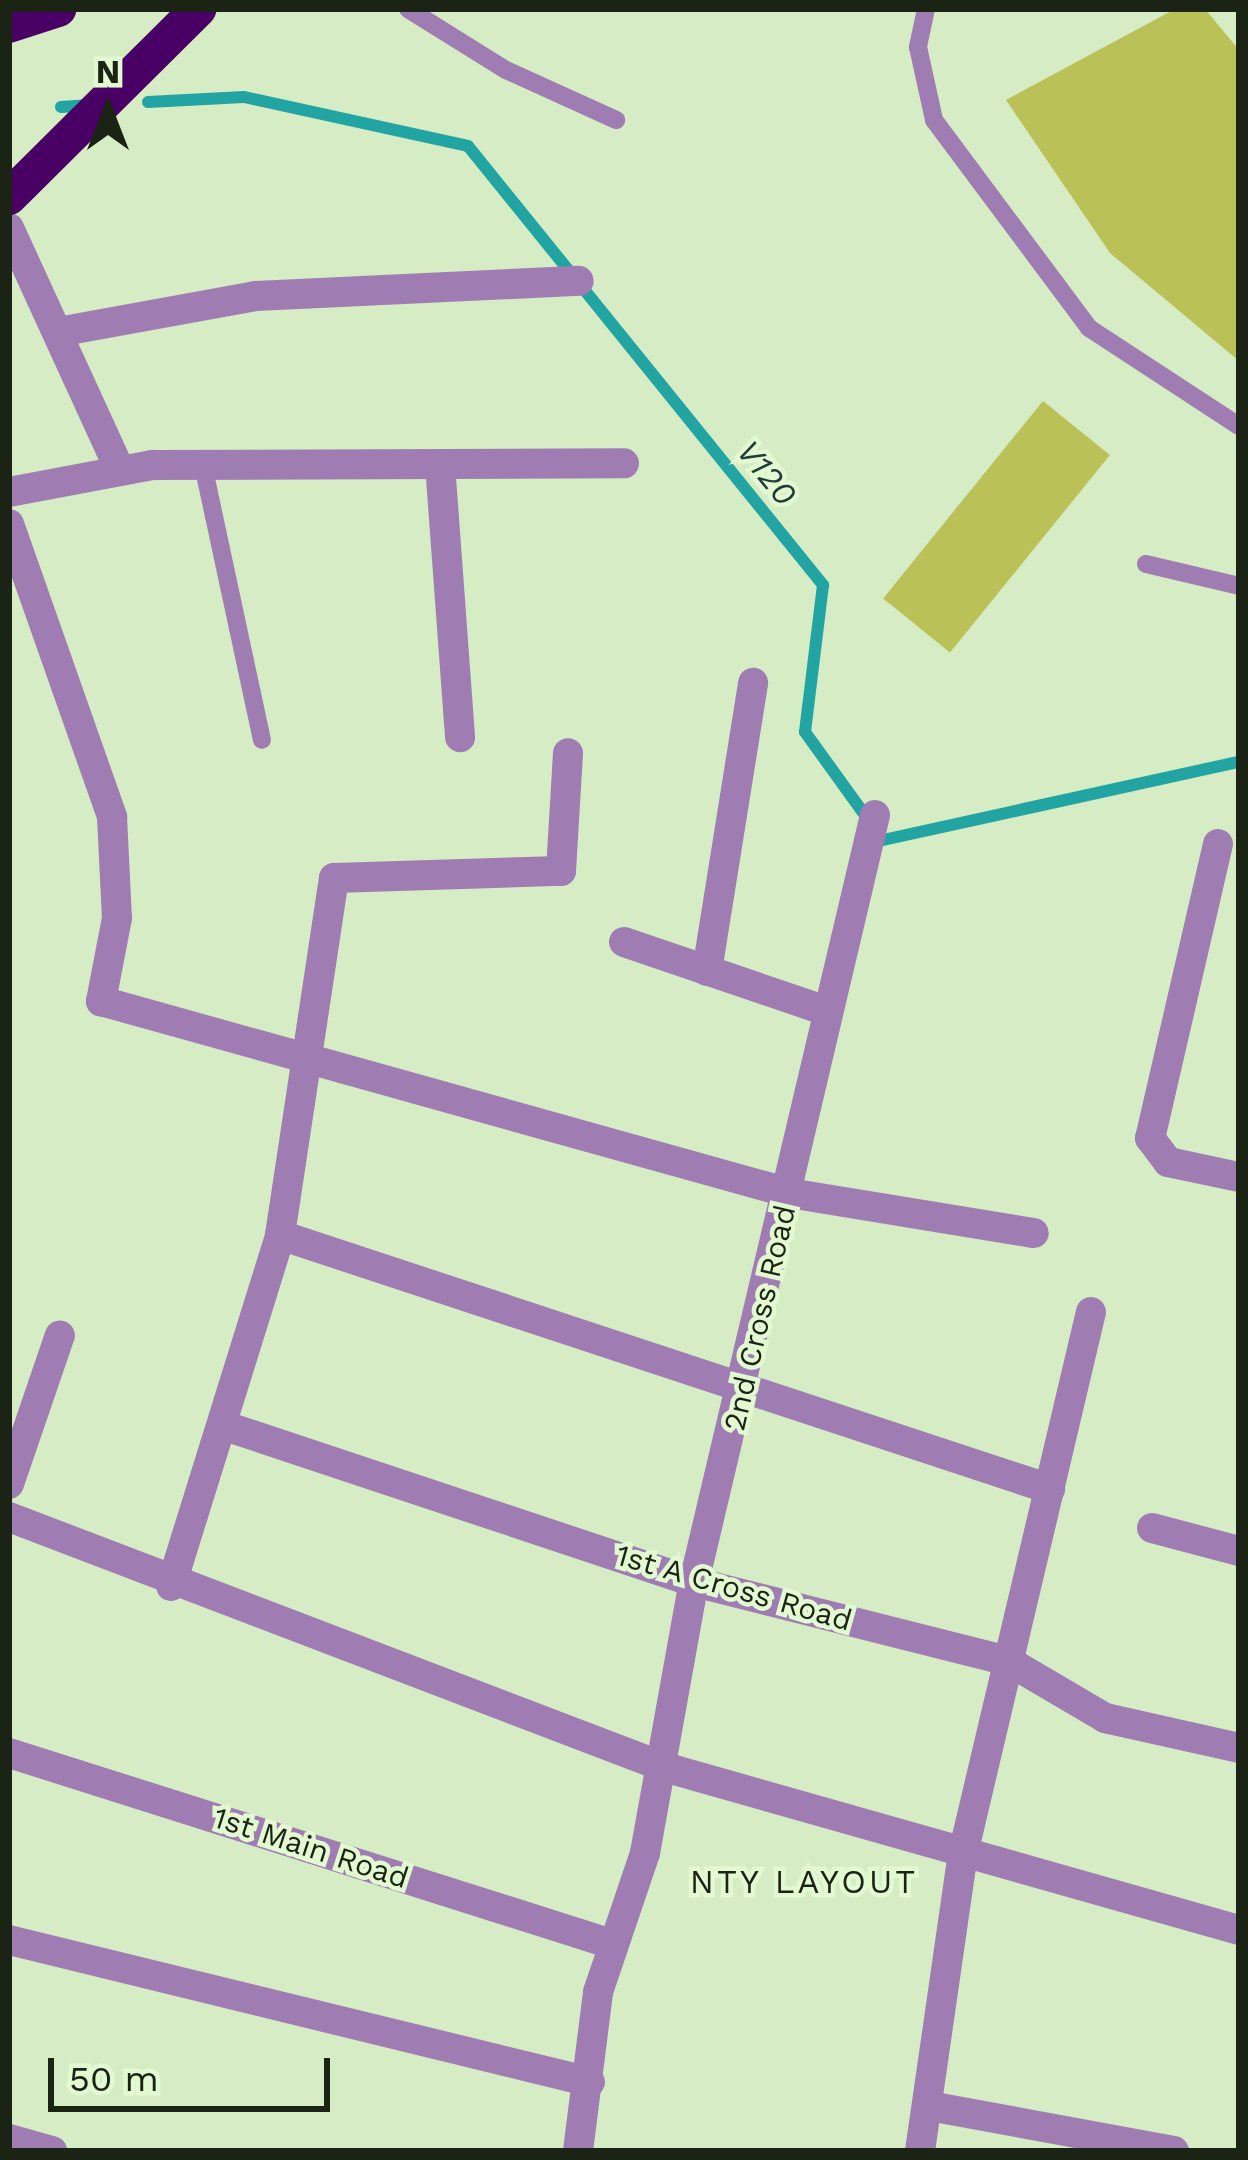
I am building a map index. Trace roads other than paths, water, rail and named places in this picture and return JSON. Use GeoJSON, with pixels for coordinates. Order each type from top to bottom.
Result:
{"type":"FeatureCollection","features":[{"type":"Feature","properties":{"kind":"highway"},"geometry":{"type":"LineString","coordinates":[[9,25],[58,9]]}},
{"type":"Feature","properties":{"kind":"highway"},"geometry":{"type":"LineString","coordinates":[[9,197],[198,9]]}},
{"type":"Feature","properties":{"kind":"street"},"geometry":{"type":"LineString","coordinates":[[9,228],[120,471]]}},
{"type":"Feature","properties":{"kind":"street"},"geometry":{"type":"LineString","coordinates":[[58,332],[256,296],[580,281]]}},
{"type":"Feature","properties":{"kind":"street"},"geometry":{"type":"LineString","coordinates":[[9,492],[120,471],[203,465],[624,463]]}},
{"type":"Feature","properties":{"kind":"street"},"geometry":{"type":"LineString","coordinates":[[440,464],[460,737]]}},
{"type":"Feature","properties":{"kind":"street"},"geometry":{"type":"LineString","coordinates":[[9,524],[112,817],[117,918],[101,1001],[313,1056],[789,1192],[1034,1233]]}},
{"type":"Feature","properties":{"kind":"street"},"geometry":{"type":"LineString","coordinates":[[707,971],[753,683]]}},
{"type":"Feature","properties":{"kind":"street"},"geometry":{"type":"LineString","coordinates":[[172,1586],[225,1426],[280,1235],[313,1056],[334,878],[561,871],[568,753]]}},
{"type":"Feature","properties":{"kind":"street","name":"2nd Cross Road"},"geometry":{"type":"LineString","coordinates":[[578,2151],[613,1944],[664,1767],[694,1582],[744,1393],[866,843]]}},
{"type":"Feature","properties":{"kind":"street"},"geometry":{"type":"LineString","coordinates":[[1218,844],[1150,1138],[1168,1162],[1239,1177]]}},
{"type":"Feature","properties":{"kind":"street"},"geometry":{"type":"LineString","coordinates":[[624,942],[827,1011]]}},
{"type":"Feature","properties":{"kind":"street"},"geometry":{"type":"LineString","coordinates":[[280,1235],[744,1393],[1050,1489]]}},
{"type":"Feature","properties":{"kind":"street"},"geometry":{"type":"LineString","coordinates":[[920,2151],[962,1858],[1091,1312]]}},
{"type":"Feature","properties":{"kind":"street"},"geometry":{"type":"LineString","coordinates":[[9,1484],[60,1335]]}},
{"type":"Feature","properties":{"kind":"street","name":"1st A Cross Road"},"geometry":{"type":"LineString","coordinates":[[225,1426],[694,1582],[1008,1661],[1106,1718],[1239,1748]]}},
{"type":"Feature","properties":{"kind":"street"},"geometry":{"type":"LineString","coordinates":[[9,1517],[172,1586],[664,1767],[962,1858],[1239,1930]]}},
{"type":"Feature","properties":{"kind":"street"},"geometry":{"type":"LineString","coordinates":[[1152,1528],[1239,1551]]}},
{"type":"Feature","properties":{"kind":"street","name":"1st Main Road"},"geometry":{"type":"LineString","coordinates":[[9,1753],[613,1944]]}},
{"type":"Feature","properties":{"kind":"street"},"geometry":{"type":"LineString","coordinates":[[9,1940],[590,2083]]}},
{"type":"Feature","properties":{"kind":"street"},"geometry":{"type":"LineString","coordinates":[[929,2105],[1174,2151]]}},
{"type":"Feature","properties":{"kind":"street"},"geometry":{"type":"LineString","coordinates":[[9,2139],[52,2151]]}},
{"type":"Feature","properties":{"kind":"lane"},"geometry":{"type":"LineString","coordinates":[[408,9],[506,70],[616,120]]}},
{"type":"Feature","properties":{"kind":"lane"},"geometry":{"type":"LineString","coordinates":[[926,9],[918,47],[934,120],[1075,309],[1174,391],[1239,426]]}},
{"type":"Feature","properties":{"kind":"lane"},"geometry":{"type":"LineString","coordinates":[[203,465],[262,740]]}},
{"type":"Feature","properties":{"kind":"lane"},"geometry":{"type":"LineString","coordinates":[[1146,564],[1239,586]]}},
{"type":"Feature","properties":{"kind":"waterway","name":"V120"},"geometry":{"type":"LineString","coordinates":[[148,102],[244,97],[468,146],[823,585],[805,732],[883,840],[1239,762]]}},
{"type":"Feature","properties":{"kind":"waterway","name":"V120"},"geometry":{"type":"LineString","coordinates":[[61,107],[90,105]]}},
{"type":"Feature","properties":{"kind":"district","name":"NTY LAYOUT"},"geometry":{"type":"Point","coordinates":[804,1882]}}]}
